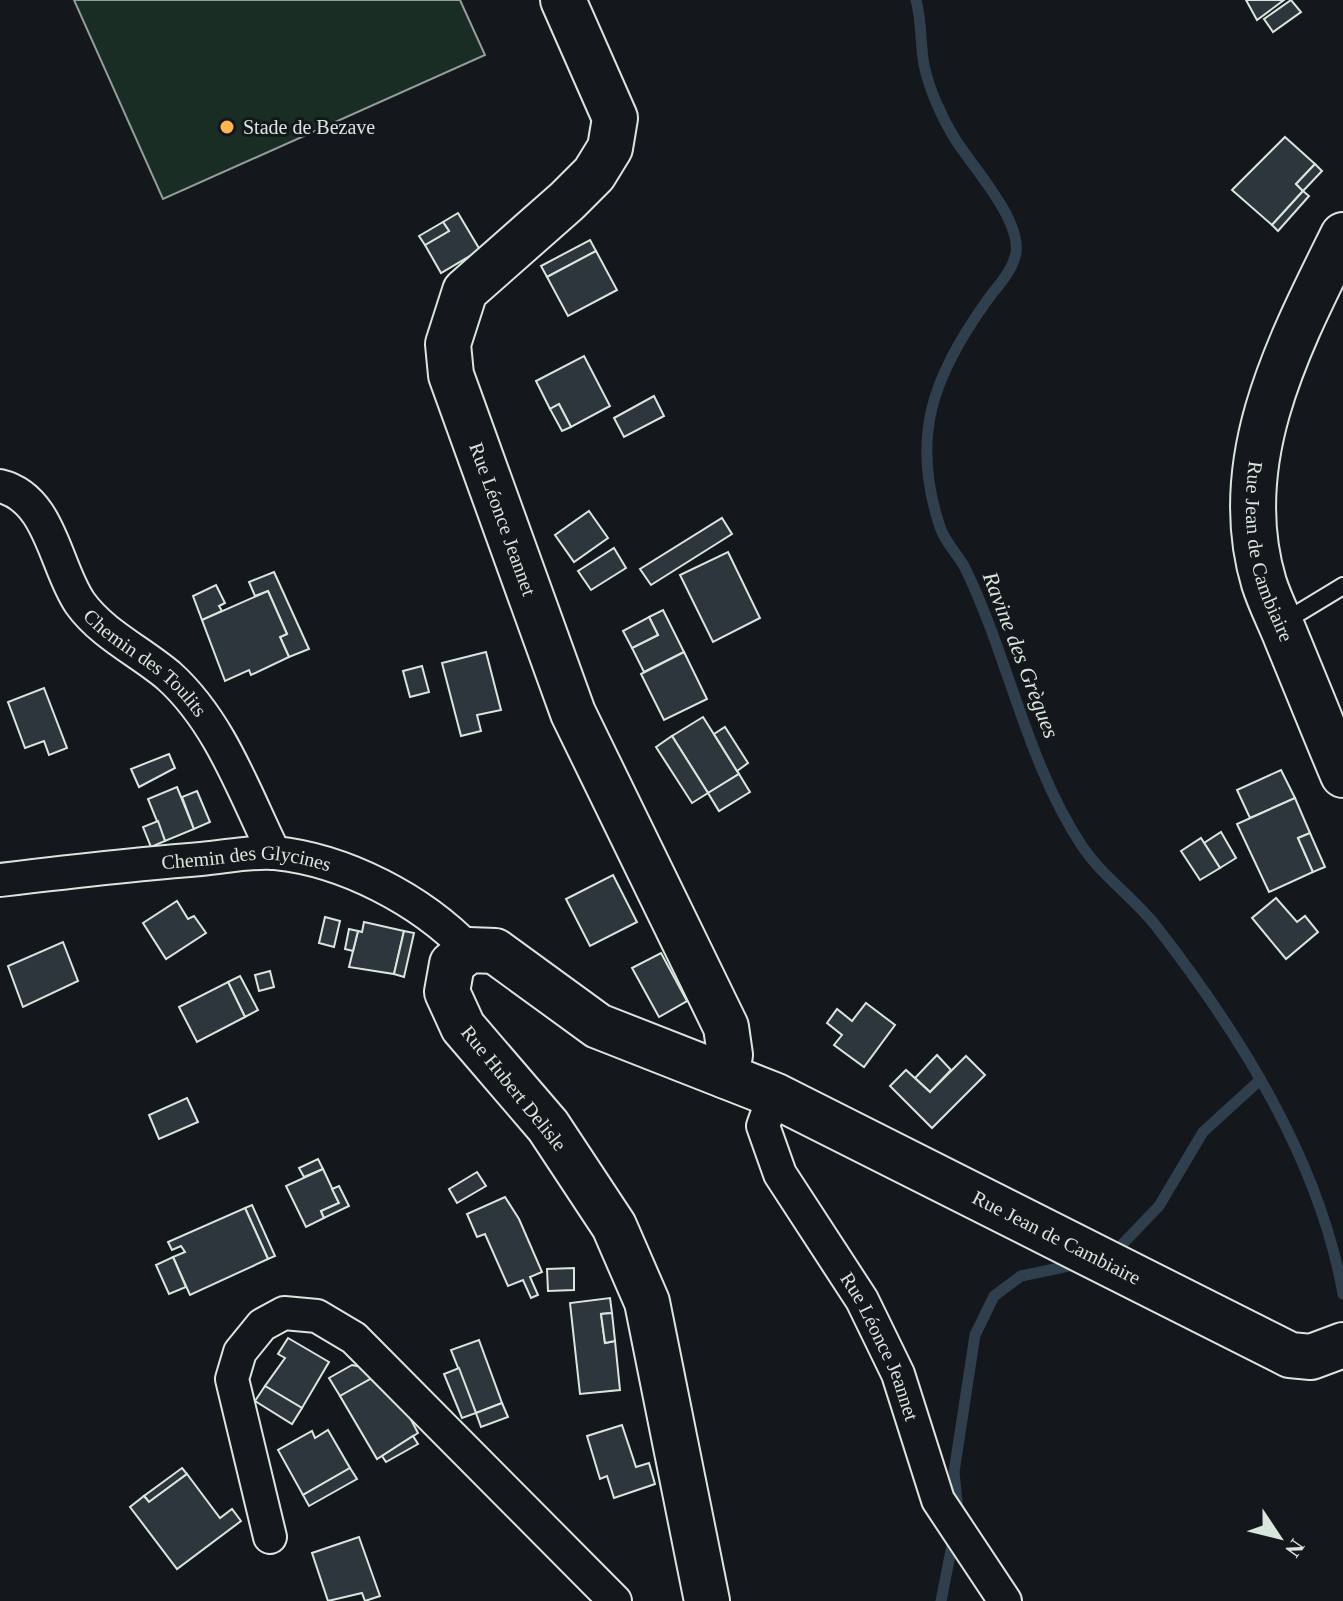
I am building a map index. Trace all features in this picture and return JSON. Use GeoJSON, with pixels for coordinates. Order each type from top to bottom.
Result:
{"type":"FeatureCollection","features":[{"type":"Feature","properties":{"kind":"main road","name":"Rue Léonce Jeannet"},"geometry":{"type":"LineString","coordinates":[[563,0],[615,118],[610,148],[594,174],[567,201],[465,291],[448,344],[451,375],[573,713],[726,1027],[730,1055],[726,1076]]}},
{"type":"Feature","properties":{"kind":"main road","name":"Rue Jean de Cambiaire"},"geometry":{"type":"LineString","coordinates":[[1343,235],[1290,342],[1268,404],[1255,470],[1254,524],[1261,568],[1343,775]]}},
{"type":"Feature","properties":{"kind":"main road"},"geometry":{"type":"LineString","coordinates":[[469,950],[495,951],[598,1026],[774,1095]]}},
{"type":"Feature","properties":{"kind":"main road","name":"Rue Hubert Delisle"},"geometry":{"type":"LineString","coordinates":[[469,950],[452,964],[447,992],[463,1027],[548,1126],[614,1226],[647,1302],[707,1601]]}},
{"type":"Feature","properties":{"kind":"main road","name":"Rue Jean de Cambiaire"},"geometry":{"type":"LineString","coordinates":[[774,1095],[1290,1355],[1311,1357],[1343,1345]]}},
{"type":"Feature","properties":{"kind":"street","name":"Chemin des Toulits"},"geometry":{"type":"LineString","coordinates":[[0,486],[27,503],[44,523],[71,588],[82,606],[169,677],[197,706],[220,741],[274,853]]}},
{"type":"Feature","properties":{"kind":"street","name":"Chemin des Glycines"},"geometry":{"type":"LineString","coordinates":[[0,880],[120,865],[274,853],[340,869],[400,897],[445,925],[469,950]]}},
{"type":"Feature","properties":{"kind":"street","name":"Rue Léonce Jeannet"},"geometry":{"type":"LineString","coordinates":[[774,1095],[763,1126],[780,1174],[862,1300],[898,1374],[938,1500],[1005,1601]]}},
{"type":"Feature","properties":{"kind":"street"},"geometry":{"type":"LineString","coordinates":[[270,1537],[232,1379],[240,1352],[262,1325],[284,1313],[317,1316],[354,1338],[615,1601]]}},
{"type":"Feature","properties":{"kind":"lane"},"geometry":{"type":"LineString","coordinates":[[1281,623],[1343,586]]}},
{"type":"Feature","properties":{"kind":"green space","name":"Stade de Bezave"},"geometry":{"type":"Polygon","coordinates":[[[74,0],[460,0],[485,55],[163,199],[74,0]]]}},
{"type":"Feature","properties":{"kind":"building"},"geometry":{"type":"Polygon","coordinates":[[[1246,0],[1284,0],[1257,20],[1246,0]]]}},
{"type":"Feature","properties":{"kind":"building"},"geometry":{"type":"Polygon","coordinates":[[[1291,0],[1301,12],[1273,32],[1264,19],[1291,0]]]}},
{"type":"Feature","properties":{"kind":"building"},"geometry":{"type":"Polygon","coordinates":[[[1285,137],[1315,164],[1296,184],[1303,191],[1272,225],[1232,190],[1285,137]]]}},
{"type":"Feature","properties":{"kind":"building"},"geometry":{"type":"Polygon","coordinates":[[[1315,164],[1322,171],[1303,191],[1296,184],[1315,164]]]}},
{"type":"Feature","properties":{"kind":"building"},"geometry":{"type":"Polygon","coordinates":[[[1303,191],[1309,196],[1278,231],[1272,225],[1303,191]]]}},
{"type":"Feature","properties":{"kind":"building"},"geometry":{"type":"Polygon","coordinates":[[[458,213],[480,250],[441,273],[425,245],[449,231],[443,222],[458,213]]]}},
{"type":"Feature","properties":{"kind":"building"},"geometry":{"type":"Polygon","coordinates":[[[443,222],[449,231],[425,245],[419,236],[443,222]]]}},
{"type":"Feature","properties":{"kind":"building"},"geometry":{"type":"Polygon","coordinates":[[[590,240],[596,251],[547,277],[541,266],[590,240]]]}},
{"type":"Feature","properties":{"kind":"building"},"geometry":{"type":"Polygon","coordinates":[[[596,251],[617,290],[568,316],[547,277],[596,251]]]}},
{"type":"Feature","properties":{"kind":"building"},"geometry":{"type":"Polygon","coordinates":[[[584,356],[610,406],[571,427],[559,404],[550,409],[536,381],[584,356]]]}},
{"type":"Feature","properties":{"kind":"building"},"geometry":{"type":"Polygon","coordinates":[[[654,396],[664,416],[624,437],[614,418],[654,396]]]}},
{"type":"Feature","properties":{"kind":"building"},"geometry":{"type":"Polygon","coordinates":[[[559,404],[571,427],[562,431],[550,409],[559,404]]]}},
{"type":"Feature","properties":{"kind":"building"},"geometry":{"type":"Polygon","coordinates":[[[589,511],[608,538],[574,562],[555,535],[589,511]]]}},
{"type":"Feature","properties":{"kind":"building"},"geometry":{"type":"Polygon","coordinates":[[[722,518],[732,534],[651,585],[640,569],[722,518]]]}},
{"type":"Feature","properties":{"kind":"building"},"geometry":{"type":"Polygon","coordinates":[[[614,548],[626,568],[591,590],[578,571],[614,548]]]}},
{"type":"Feature","properties":{"kind":"building"},"geometry":{"type":"Polygon","coordinates":[[[728,552],[760,618],[713,642],[680,575],[728,552]]]}},
{"type":"Feature","properties":{"kind":"building"},"geometry":{"type":"Polygon","coordinates":[[[274,572],[309,649],[289,657],[280,637],[287,634],[268,591],[255,596],[249,582],[274,572]]]}},
{"type":"Feature","properties":{"kind":"building"},"geometry":{"type":"Polygon","coordinates":[[[216,585],[225,603],[219,606],[222,611],[202,620],[193,596],[216,585]]]}},
{"type":"Feature","properties":{"kind":"building"},"geometry":{"type":"Polygon","coordinates":[[[268,591],[287,634],[280,637],[289,657],[251,675],[249,670],[225,681],[202,620],[268,591]]]}},
{"type":"Feature","properties":{"kind":"building"},"geometry":{"type":"Polygon","coordinates":[[[663,610],[684,652],[644,672],[632,648],[658,635],[649,617],[663,610]]]}},
{"type":"Feature","properties":{"kind":"building"},"geometry":{"type":"Polygon","coordinates":[[[649,617],[658,635],[632,648],[623,631],[649,617]]]}},
{"type":"Feature","properties":{"kind":"building"},"geometry":{"type":"Polygon","coordinates":[[[486,652],[501,710],[477,715],[481,731],[461,736],[442,663],[486,652]]]}},
{"type":"Feature","properties":{"kind":"building"},"geometry":{"type":"Polygon","coordinates":[[[684,652],[707,699],[664,720],[641,674],[684,652]]]}},
{"type":"Feature","properties":{"kind":"building"},"geometry":{"type":"Polygon","coordinates":[[[422,666],[429,692],[410,697],[403,671],[422,666]]]}},
{"type":"Feature","properties":{"kind":"building"},"geometry":{"type":"Polygon","coordinates":[[[44,688],[67,748],[49,755],[44,741],[25,748],[8,702],[44,688]]]}},
{"type":"Feature","properties":{"kind":"building"},"geometry":{"type":"Polygon","coordinates":[[[703,717],[739,774],[708,793],[672,736],[703,717]]]}},
{"type":"Feature","properties":{"kind":"building"},"geometry":{"type":"Polygon","coordinates":[[[725,727],[748,763],[737,771],[714,734],[725,727]]]}},
{"type":"Feature","properties":{"kind":"building"},"geometry":{"type":"Polygon","coordinates":[[[672,736],[708,793],[692,803],[656,747],[672,736]]]}},
{"type":"Feature","properties":{"kind":"building"},"geometry":{"type":"Polygon","coordinates":[[[169,754],[175,768],[139,787],[131,769],[169,754]]]}},
{"type":"Feature","properties":{"kind":"building"},"geometry":{"type":"Polygon","coordinates":[[[1281,770],[1295,798],[1250,818],[1237,790],[1281,770]]]}},
{"type":"Feature","properties":{"kind":"building"},"geometry":{"type":"Polygon","coordinates":[[[739,774],[750,792],[719,811],[708,793],[739,774]]]}},
{"type":"Feature","properties":{"kind":"building"},"geometry":{"type":"Polygon","coordinates":[[[177,787],[194,829],[165,841],[148,799],[177,787]]]}},
{"type":"Feature","properties":{"kind":"building"},"geometry":{"type":"Polygon","coordinates":[[[197,791],[210,822],[194,829],[182,797],[197,791]]]}},
{"type":"Feature","properties":{"kind":"building"},"geometry":{"type":"Polygon","coordinates":[[[1295,798],[1310,833],[1298,838],[1313,872],[1269,892],[1237,824],[1295,798]]]}},
{"type":"Feature","properties":{"kind":"building"},"geometry":{"type":"Polygon","coordinates":[[[158,821],[165,841],[151,847],[143,827],[158,821]]]}},
{"type":"Feature","properties":{"kind":"building"},"geometry":{"type":"Polygon","coordinates":[[[1221,832],[1236,858],[1220,868],[1204,843],[1221,832]]]}},
{"type":"Feature","properties":{"kind":"building"},"geometry":{"type":"Polygon","coordinates":[[[1310,833],[1325,867],[1313,872],[1298,838],[1310,833]]]}},
{"type":"Feature","properties":{"kind":"building"},"geometry":{"type":"Polygon","coordinates":[[[1201,838],[1220,868],[1200,880],[1181,851],[1201,838]]]}},
{"type":"Feature","properties":{"kind":"building"},"geometry":{"type":"Polygon","coordinates":[[[613,875],[637,922],[590,946],[566,899],[613,875]]]}},
{"type":"Feature","properties":{"kind":"building"},"geometry":{"type":"Polygon","coordinates":[[[1276,898],[1297,922],[1305,916],[1318,932],[1286,959],[1252,918],[1276,898]]]}},
{"type":"Feature","properties":{"kind":"building"},"geometry":{"type":"Polygon","coordinates":[[[177,901],[188,919],[194,916],[206,933],[166,959],[143,923],[177,901]]]}},
{"type":"Feature","properties":{"kind":"building"},"geometry":{"type":"Polygon","coordinates":[[[325,917],[340,921],[334,947],[319,943],[325,917]]]}},
{"type":"Feature","properties":{"kind":"building"},"geometry":{"type":"Polygon","coordinates":[[[364,922],[404,931],[394,974],[349,967],[358,931],[362,932],[364,922]]]}},
{"type":"Feature","properties":{"kind":"building"},"geometry":{"type":"Polygon","coordinates":[[[349,929],[358,931],[353,951],[345,949],[349,929]]]}},
{"type":"Feature","properties":{"kind":"building"},"geometry":{"type":"Polygon","coordinates":[[[404,931],[414,933],[404,977],[394,974],[404,931]]]}},
{"type":"Feature","properties":{"kind":"building"},"geometry":{"type":"Polygon","coordinates":[[[63,942],[78,981],[23,1007],[8,966],[63,942]]]}},
{"type":"Feature","properties":{"kind":"building"},"geometry":{"type":"Polygon","coordinates":[[[661,953],[687,1001],[659,1017],[632,968],[661,953]]]}},
{"type":"Feature","properties":{"kind":"building"},"geometry":{"type":"Polygon","coordinates":[[[270,971],[274,987],[259,991],[255,975],[270,971]]]}},
{"type":"Feature","properties":{"kind":"building"},"geometry":{"type":"Polygon","coordinates":[[[240,976],[258,1010],[245,1017],[228,982],[240,976]]]}},
{"type":"Feature","properties":{"kind":"building"},"geometry":{"type":"Polygon","coordinates":[[[228,982],[245,1017],[197,1042],[179,1007],[228,982]]]}},
{"type":"Feature","properties":{"kind":"building"},"geometry":{"type":"Polygon","coordinates":[[[866,1003],[895,1025],[864,1067],[834,1045],[842,1035],[827,1023],[837,1009],[852,1021],[866,1003]]]}},
{"type":"Feature","properties":{"kind":"building"},"geometry":{"type":"Polygon","coordinates":[[[937,1055],[951,1070],[930,1092],[915,1078],[937,1055]]]}},
{"type":"Feature","properties":{"kind":"building"},"geometry":{"type":"Polygon","coordinates":[[[966,1056],[985,1075],[932,1128],[890,1086],[906,1070],[930,1092],[966,1056]]]}},
{"type":"Feature","properties":{"kind":"building"},"geometry":{"type":"Polygon","coordinates":[[[187,1098],[198,1122],[159,1139],[149,1115],[187,1098]]]}},
{"type":"Feature","properties":{"kind":"building"},"geometry":{"type":"Polygon","coordinates":[[[318,1159],[323,1169],[304,1177],[299,1168],[318,1159]]]}},
{"type":"Feature","properties":{"kind":"building"},"geometry":{"type":"Polygon","coordinates":[[[323,1169],[339,1203],[321,1211],[324,1218],[306,1227],[286,1186],[323,1169]]]}},
{"type":"Feature","properties":{"kind":"building"},"geometry":{"type":"Polygon","coordinates":[[[477,1172],[486,1186],[457,1203],[449,1189],[477,1172]]]}},
{"type":"Feature","properties":{"kind":"building"},"geometry":{"type":"Polygon","coordinates":[[[339,1186],[349,1206],[324,1218],[321,1211],[339,1203],[332,1189],[339,1186]]]}},
{"type":"Feature","properties":{"kind":"building"},"geometry":{"type":"Polygon","coordinates":[[[505,1197],[519,1219],[542,1272],[530,1277],[538,1295],[531,1298],[523,1280],[508,1286],[485,1234],[477,1237],[467,1214],[505,1197]]]}},
{"type":"Feature","properties":{"kind":"building"},"geometry":{"type":"Polygon","coordinates":[[[252,1205],[275,1256],[268,1259],[245,1208],[252,1205]]]}},
{"type":"Feature","properties":{"kind":"building"},"geometry":{"type":"Polygon","coordinates":[[[245,1208],[268,1259],[190,1295],[173,1257],[185,1252],[181,1246],[172,1250],[168,1242],[245,1208]]]}},
{"type":"Feature","properties":{"kind":"building"},"geometry":{"type":"Polygon","coordinates":[[[173,1257],[186,1287],[169,1294],[156,1265],[173,1257]]]}},
{"type":"Feature","properties":{"kind":"building"},"geometry":{"type":"Polygon","coordinates":[[[574,1268],[574,1290],[548,1291],[547,1269],[574,1268]]]}},
{"type":"Feature","properties":{"kind":"building"},"geometry":{"type":"Polygon","coordinates":[[[610,1298],[612,1313],[601,1314],[605,1343],[615,1341],[620,1390],[580,1394],[570,1303],[610,1298]]]}},
{"type":"Feature","properties":{"kind":"building"},"geometry":{"type":"Polygon","coordinates":[[[612,1313],[615,1341],[605,1343],[601,1314],[612,1313]]]}},
{"type":"Feature","properties":{"kind":"building"},"geometry":{"type":"Polygon","coordinates":[[[288,1338],[329,1362],[302,1408],[265,1386],[285,1358],[278,1354],[288,1338]]]}},
{"type":"Feature","properties":{"kind":"building"},"geometry":{"type":"Polygon","coordinates":[[[479,1340],[502,1403],[476,1413],[451,1350],[479,1340]]]}},
{"type":"Feature","properties":{"kind":"building"},"geometry":{"type":"Polygon","coordinates":[[[352,1365],[366,1368],[374,1377],[340,1396],[329,1378],[352,1365]]]}},
{"type":"Feature","properties":{"kind":"building"},"geometry":{"type":"Polygon","coordinates":[[[459,1368],[476,1413],[462,1418],[444,1374],[459,1368]]]}},
{"type":"Feature","properties":{"kind":"building"},"geometry":{"type":"Polygon","coordinates":[[[374,1377],[408,1414],[418,1433],[377,1459],[340,1396],[374,1377]]]}},
{"type":"Feature","properties":{"kind":"building"},"geometry":{"type":"Polygon","coordinates":[[[265,1386],[302,1408],[292,1424],[255,1401],[265,1386]]]}},
{"type":"Feature","properties":{"kind":"building"},"geometry":{"type":"Polygon","coordinates":[[[502,1403],[508,1417],[481,1427],[476,1413],[502,1403]]]}},
{"type":"Feature","properties":{"kind":"building"},"geometry":{"type":"Polygon","coordinates":[[[622,1425],[636,1467],[649,1463],[655,1484],[614,1498],[607,1476],[600,1479],[587,1436],[622,1425]]]}},
{"type":"Feature","properties":{"kind":"building"},"geometry":{"type":"Polygon","coordinates":[[[328,1430],[350,1468],[303,1495],[278,1450],[312,1431],[315,1438],[328,1430]]]}},
{"type":"Feature","properties":{"kind":"building"},"geometry":{"type":"Polygon","coordinates":[[[413,1436],[418,1444],[386,1462],[382,1456],[413,1436]]]}},
{"type":"Feature","properties":{"kind":"building"},"geometry":{"type":"Polygon","coordinates":[[[182,1468],[187,1474],[149,1502],[144,1496],[182,1468]]]}},
{"type":"Feature","properties":{"kind":"building"},"geometry":{"type":"Polygon","coordinates":[[[350,1468],[357,1479],[309,1506],[303,1495],[350,1468]]]}},
{"type":"Feature","properties":{"kind":"building"},"geometry":{"type":"Polygon","coordinates":[[[187,1474],[220,1518],[232,1509],[241,1521],[177,1569],[130,1507],[144,1496],[149,1502],[187,1474]]]}},
{"type":"Feature","properties":{"kind":"building"},"geometry":{"type":"Polygon","coordinates":[[[359,1537],[380,1596],[365,1601],[362,1593],[328,1601],[312,1553],[359,1537]]]}},
{"type":"Feature","properties":{"kind":"waterway","name":"Ravine des Grègues"},"geometry":{"type":"LineString","coordinates":[[916,0],[924,65],[936,103],[955,139],[994,193],[1016,239],[1016,253],[1011,267],[952,356],[932,408],[927,436],[927,464],[940,527],[963,565],[981,604],[1032,746],[1063,814],[1090,857],[1156,926],[1187,967],[1272,1100],[1315,1195],[1343,1294]]}},
{"type":"Feature","properties":{"kind":"waterway"},"geometry":{"type":"LineString","coordinates":[[1113,1254],[1159,1206],[1203,1132],[1260,1080]]}},
{"type":"Feature","properties":{"kind":"waterway"},"geometry":{"type":"LineString","coordinates":[[958,1512],[954,1472],[975,1335],[994,1296],[1021,1276],[1079,1264]]}},
{"type":"Feature","properties":{"kind":"waterway"},"geometry":{"type":"LineString","coordinates":[[941,1601],[953,1540]]}},
{"type":"Feature","properties":{"kind":"place","name":"Stade de Bezave"},"geometry":{"type":"Point","coordinates":[227,127]}}]}
